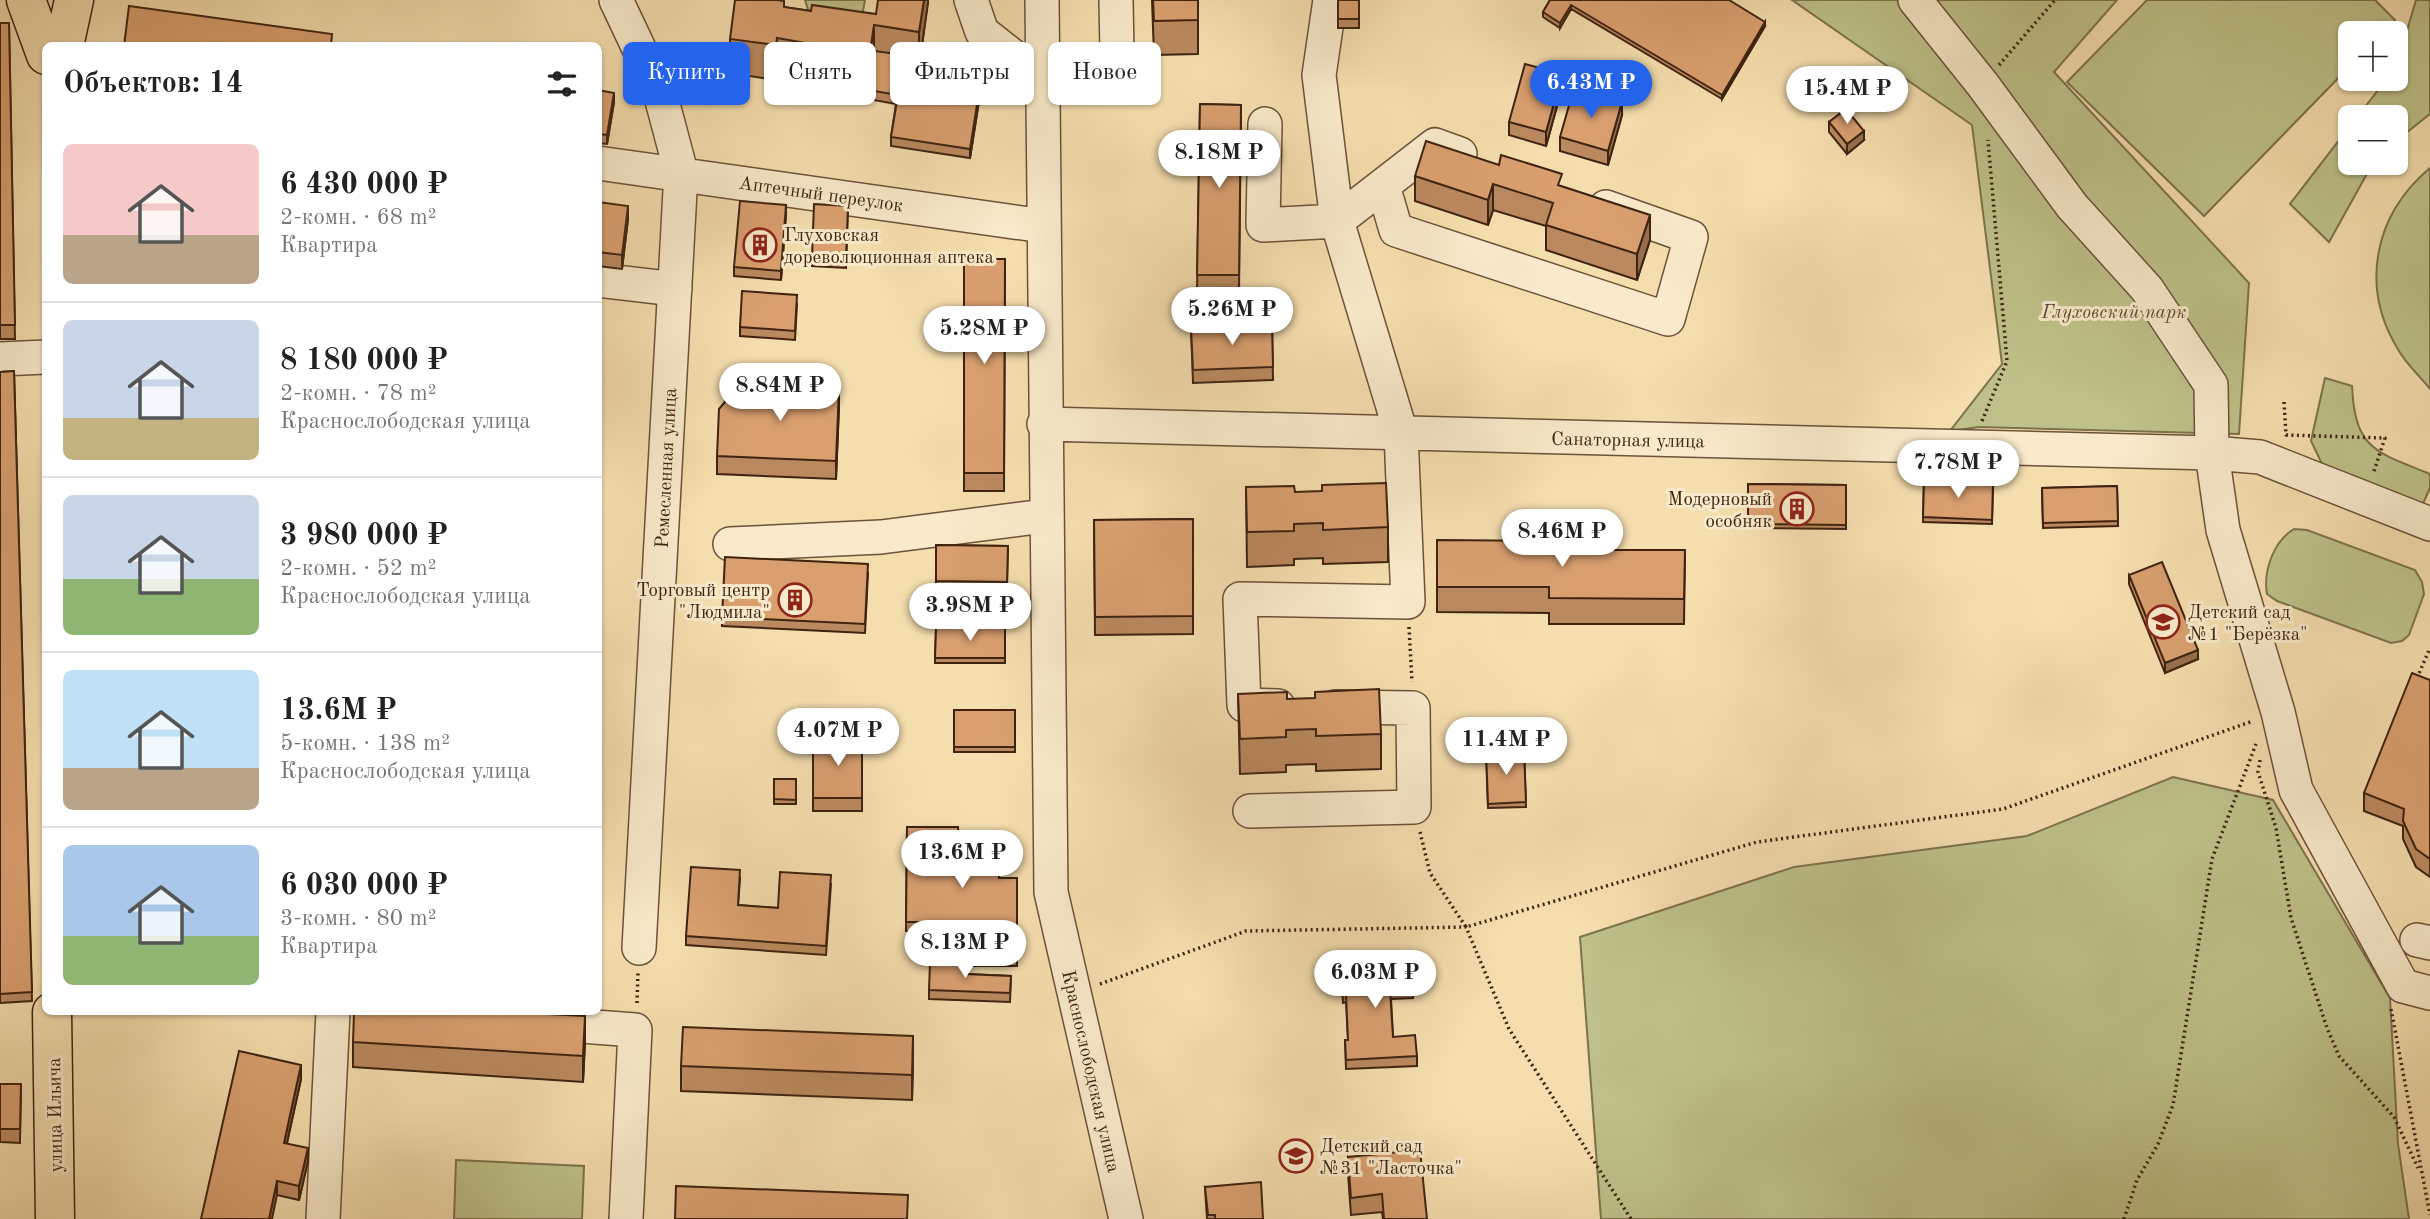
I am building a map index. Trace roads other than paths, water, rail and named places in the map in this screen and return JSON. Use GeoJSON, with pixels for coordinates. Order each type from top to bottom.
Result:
{"type":"FeatureCollection","features":[{"type":"Feature","properties":{"kind":"main road"},"geometry":{"type":"LineString","coordinates":[[26,0],[42,44]]}},
{"type":"Feature","properties":{"kind":"main road"},"geometry":{"type":"LineString","coordinates":[[65,42],[74,0]]}},
{"type":"Feature","properties":{"kind":"main road","name":"улица Ильича"},"geometry":{"type":"LineString","coordinates":[[52,1015],[55,1219]]}},
{"type":"Feature","properties":{"kind":"street","name":"Ремесленная улица"},"geometry":{"type":"LineString","coordinates":[[616,0],[660,93],[681,173],[639,948]]}},
{"type":"Feature","properties":{"kind":"street"},"geometry":{"type":"LineString","coordinates":[[971,0],[982,32],[1042,79]]}},
{"type":"Feature","properties":{"kind":"street","name":"Краснослободская улица"},"geometry":{"type":"LineString","coordinates":[[1042,0],[1044,424],[1051,892],[1126,1219]]}},
{"type":"Feature","properties":{"kind":"street"},"geometry":{"type":"LineString","coordinates":[[1116,0],[1117,42]]}},
{"type":"Feature","properties":{"kind":"street"},"geometry":{"type":"LineString","coordinates":[[1250,811],[1414,807],[1413,708],[1244,705],[1240,598],[1408,602],[1401,433],[1337,221],[1319,75],[1330,0]]}},
{"type":"Feature","properties":{"kind":"street"},"geometry":{"type":"LineString","coordinates":[[1915,0],[1983,85],[2072,206],[2147,289],[2211,385],[2212,453],[2223,530],[2272,714],[2296,790],[2403,986],[2430,992]]}},
{"type":"Feature","properties":{"kind":"street"},"geometry":{"type":"LineString","coordinates":[[1265,124],[1263,225],[1337,221],[1435,145],[1486,164]]}},
{"type":"Feature","properties":{"kind":"street","name":"Аптечный переулок"},"geometry":{"type":"LineString","coordinates":[[602,163],[1043,226]]}},
{"type":"Feature","properties":{"kind":"street"},"geometry":{"type":"LineString","coordinates":[[1383,186],[1396,230],[1668,319],[1691,237],[1576,196]]}},
{"type":"Feature","properties":{"kind":"street"},"geometry":{"type":"LineString","coordinates":[[602,280],[675,289]]}},
{"type":"Feature","properties":{"kind":"street"},"geometry":{"type":"LineString","coordinates":[[0,359],[42,357]]}},
{"type":"Feature","properties":{"kind":"street","name":"Санаторная улица"},"geometry":{"type":"LineString","coordinates":[[1044,424],[2212,453],[2260,457],[2430,524]]}},
{"type":"Feature","properties":{"kind":"street"},"geometry":{"type":"LineString","coordinates":[[730,544],[881,537],[1045,516]]}},
{"type":"Feature","properties":{"kind":"street"},"geometry":{"type":"LineString","coordinates":[[323,1219],[333,1015]]}},
{"type":"Feature","properties":{"kind":"street"},"geometry":{"type":"LineString","coordinates":[[513,1021],[635,1030],[626,1219]]}},
{"type":"Feature","properties":{"kind":"place","name":"Глуховская дореволюционная аптека"},"geometry":{"type":"Point","coordinates":[760,245]}},
{"type":"Feature","properties":{"kind":"place","name":"Модерновый особняк"},"geometry":{"type":"Point","coordinates":[1797,509]}},
{"type":"Feature","properties":{"kind":"place","name":"Торговый центр \"Людмила\""},"geometry":{"type":"Point","coordinates":[795,600]}},
{"type":"Feature","properties":{"kind":"place","name":"Детский сад №1 \"Берёзка\""},"geometry":{"type":"Point","coordinates":[2163,622]}},
{"type":"Feature","properties":{"kind":"place","name":"Детский сад №31 \"Ласточка\""},"geometry":{"type":"Point","coordinates":[1296,1156]}},
{"type":"Feature","properties":{"kind":"park label","name":"Глуховский парк"},"geometry":{"type":"Point","coordinates":[2114,311]}}]}
